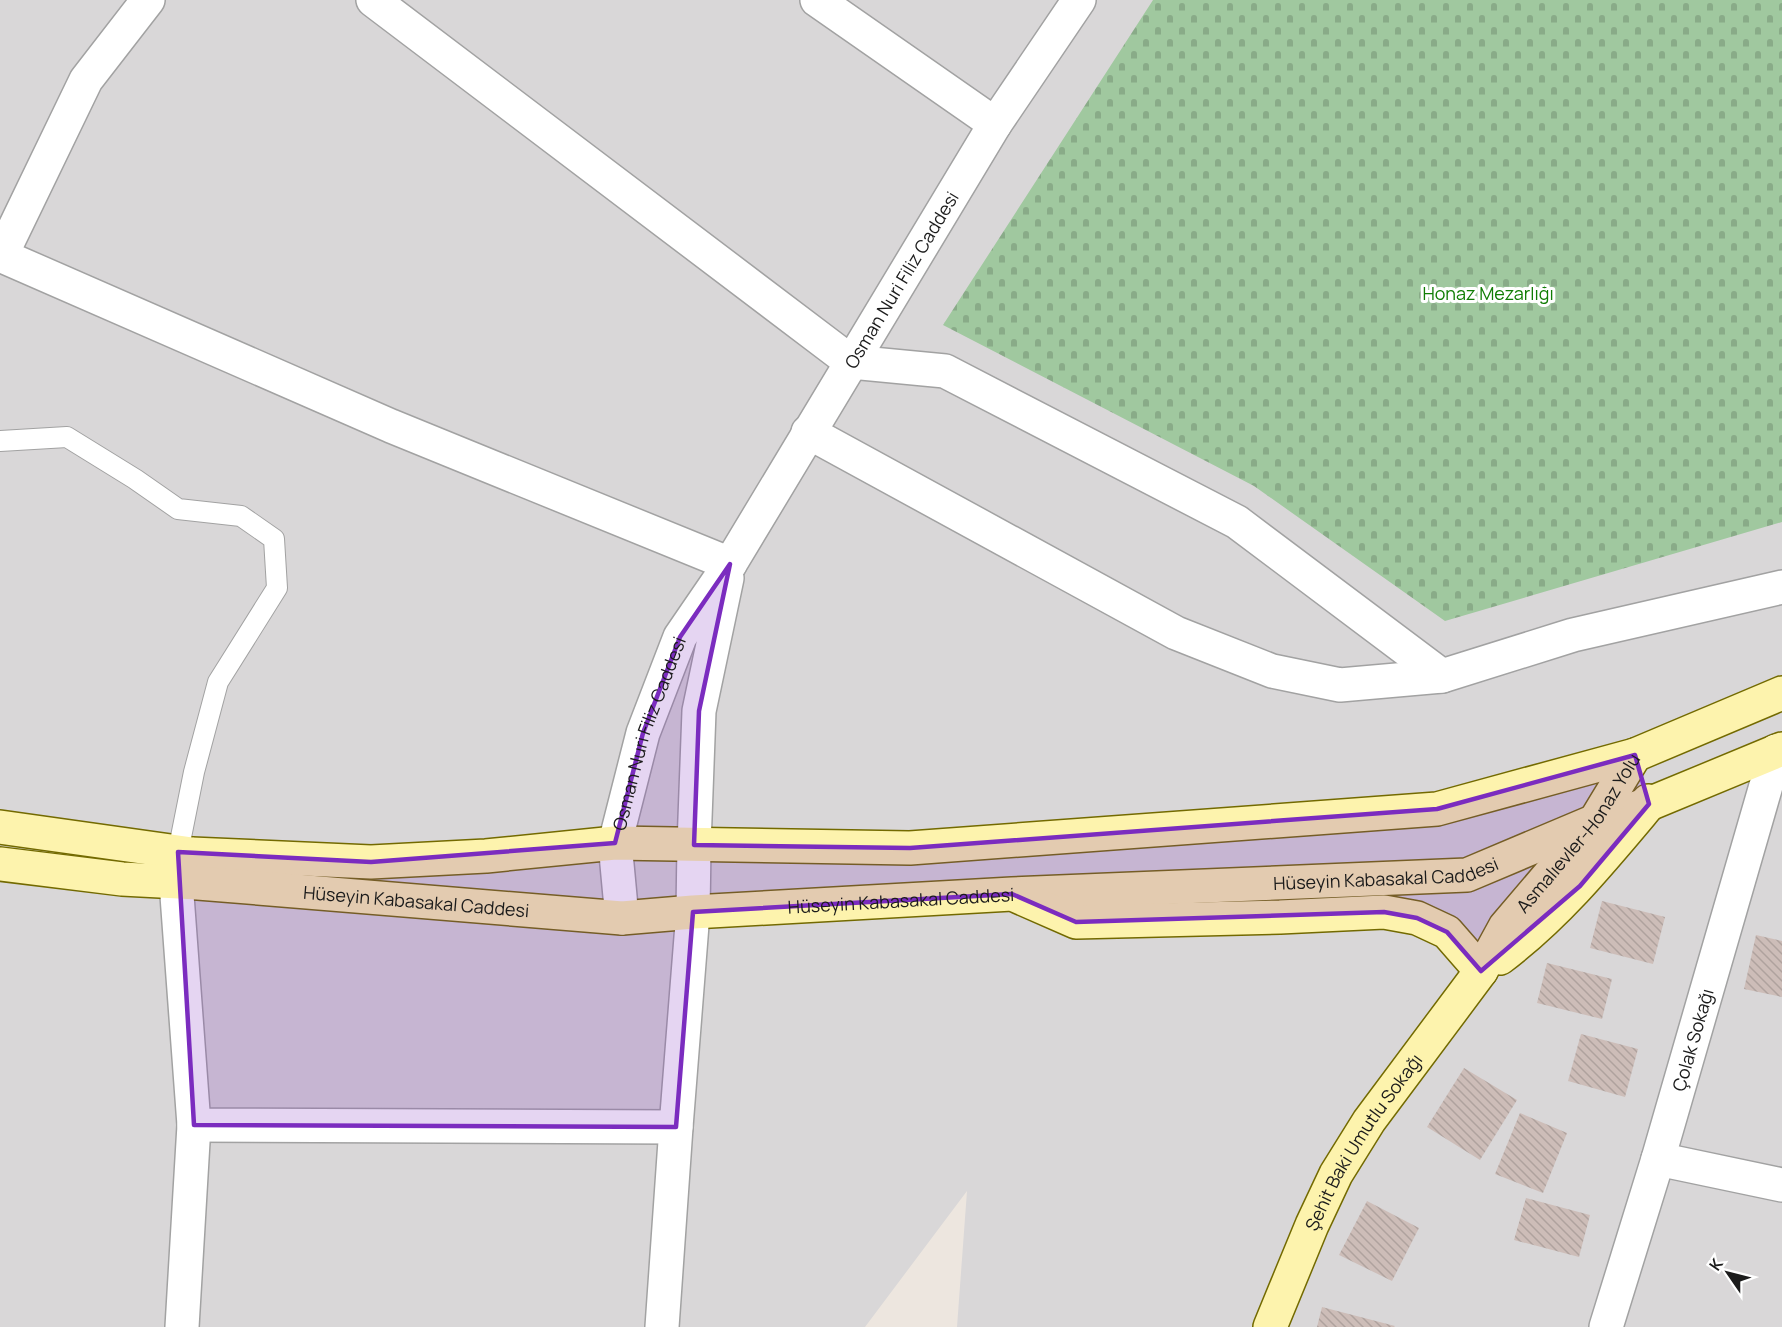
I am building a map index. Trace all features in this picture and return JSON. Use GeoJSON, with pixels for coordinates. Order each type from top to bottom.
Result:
{"type":"FeatureCollection","features":[{"type":"Feature","properties":{"kind":"main road","name":"Hüseyin Kabasakal Caddesi"},"geometry":{"type":"LineString","coordinates":[[0,864],[122,879],[177,867],[371,862],[486,856],[615,843],[910,848],[1437,810],[1635,755],[1782,693]]}},
{"type":"Feature","properties":{"kind":"main road","name":"Hüseyin Kabasakal Caddesi"},"geometry":{"type":"LineString","coordinates":[[0,827],[177,867],[622,918],[1012,894],[1467,875],[1595,821],[1649,804],[1779,750]]}},
{"type":"Feature","properties":{"kind":"main road","name":"Asmalıevler-Honaz Yolu"},"geometry":{"type":"LineString","coordinates":[[1481,971],[1521,942],[1580,886],[1649,804],[1635,755]]}},
{"type":"Feature","properties":{"kind":"main road","name":"Asmalıevler-Honaz Yolu"},"geometry":{"type":"LineString","coordinates":[[1481,971],[1505,927],[1595,821],[1635,755]]}},
{"type":"Feature","properties":{"kind":"main road"},"geometry":{"type":"LineString","coordinates":[[1012,894],[1076,922],[1384,912],[1417,918],[1447,932],[1481,971]]}},
{"type":"Feature","properties":{"kind":"main road","name":"Şehit Baki Umutlu Sokağı"},"geometry":{"type":"LineString","coordinates":[[1270,1327],[1312,1225],[1336,1174],[1369,1121],[1481,971]]}},
{"type":"Feature","properties":{"kind":"street"},"geometry":{"type":"LineString","coordinates":[[148,0],[86,80],[1,256],[391,426],[730,564]]}},
{"type":"Feature","properties":{"kind":"street"},"geometry":{"type":"LineString","coordinates":[[372,0],[851,362],[945,371],[1237,522],[1442,676]]}},
{"type":"Feature","properties":{"kind":"street"},"geometry":{"type":"LineString","coordinates":[[817,0],[995,124]]}},
{"type":"Feature","properties":{"kind":"street","name":"Osman Nuri Filiz Caddesi"},"geometry":{"type":"LineString","coordinates":[[622,918],[615,843],[643,733],[680,637],[730,564],[995,124],[1079,0]]}},
{"type":"Feature","properties":{"kind":"street"},"geometry":{"type":"LineString","coordinates":[[808,432],[1176,633],[1272,671],[1340,685],[1442,676],[1573,635],[1782,587]]}},
{"type":"Feature","properties":{"kind":"street","name":"Osman Nuri Filiz Caddesi"},"geometry":{"type":"LineString","coordinates":[[662,1327],[693,912],[699,711],[730,564]]}},
{"type":"Feature","properties":{"kind":"street","name":"Çolak Sokağı"},"geometry":{"type":"LineString","coordinates":[[1606,1327],[1779,750]]}},
{"type":"Feature","properties":{"kind":"street"},"geometry":{"type":"LineString","coordinates":[[177,867],[194,1125],[182,1327]]}},
{"type":"Feature","properties":{"kind":"street"},"geometry":{"type":"LineString","coordinates":[[194,1125],[676,1127]]}},
{"type":"Feature","properties":{"kind":"street"},"geometry":{"type":"LineString","coordinates":[[1658,1159],[1782,1185]]}},
{"type":"Feature","properties":{"kind":"lane"},"geometry":{"type":"LineString","coordinates":[[0,441],[66,437],[135,479],[178,509],[241,516],[274,539],[277,588],[218,682],[194,772],[177,867]]}},
{"type":"Feature","properties":{"kind":"highlighted area"},"geometry":{"type":"Polygon","coordinates":[[[730,564],[699,711],[694,845],[910,848],[1437,809],[1635,755],[1649,804],[1580,886],[1481,971],[1447,932],[1417,918],[1384,912],[1076,922],[1012,894],[693,912],[676,1127],[194,1125],[178,852],[371,862],[615,843],[643,733],[680,637],[730,564]]]}},
{"type":"Feature","properties":{"kind":"shaded area"},"geometry":{"type":"Polygon","coordinates":[[[0,0],[1782,0],[1782,1327],[957,1327],[967,1191],[865,1327],[0,1327],[0,0]]]}},
{"type":"Feature","properties":{"kind":"green space","name":"Honaz Mezarlığı"},"geometry":{"type":"Polygon","coordinates":[[[1153,0],[1782,0],[1782,522],[1445,621],[1254,486],[943,325],[1153,0]]]}},
{"type":"Feature","properties":{"kind":"building"},"geometry":{"type":"Polygon","coordinates":[[[1602,901],[1665,917],[1653,964],[1590,948],[1602,901]]]}},
{"type":"Feature","properties":{"kind":"building"},"geometry":{"type":"Polygon","coordinates":[[[1756,935],[1782,941],[1782,997],[1744,989],[1756,935]]]}},
{"type":"Feature","properties":{"kind":"building"},"geometry":{"type":"Polygon","coordinates":[[[1547,963],[1612,979],[1602,1019],[1537,1003],[1547,963]]]}},
{"type":"Feature","properties":{"kind":"building"},"geometry":{"type":"Polygon","coordinates":[[[1581,1034],[1638,1049],[1625,1097],[1568,1081],[1581,1034]]]}},
{"type":"Feature","properties":{"kind":"building"},"geometry":{"type":"Polygon","coordinates":[[[1464,1068],[1517,1100],[1480,1160],[1427,1127],[1464,1068]]]}},
{"type":"Feature","properties":{"kind":"building"},"geometry":{"type":"Polygon","coordinates":[[[1520,1113],[1567,1133],[1543,1193],[1495,1174],[1520,1113]]]}},
{"type":"Feature","properties":{"kind":"building"},"geometry":{"type":"Polygon","coordinates":[[[1526,1198],[1590,1215],[1579,1257],[1514,1240],[1526,1198]]]}},
{"type":"Feature","properties":{"kind":"building"},"geometry":{"type":"Polygon","coordinates":[[[1367,1201],[1419,1228],[1392,1281],[1339,1255],[1367,1201]]]}},
{"type":"Feature","properties":{"kind":"building"},"geometry":{"type":"Polygon","coordinates":[[[1322,1307],[1395,1326],[1317,1327],[1322,1307]]]}}]}
